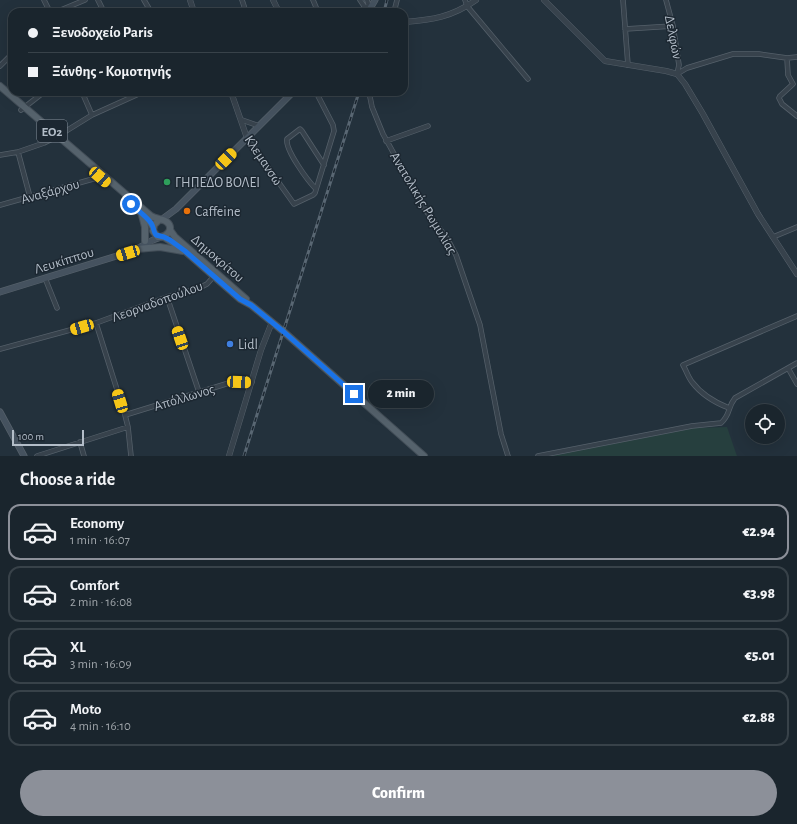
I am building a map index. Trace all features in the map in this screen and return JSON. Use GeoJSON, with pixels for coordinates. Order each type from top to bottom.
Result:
{"type":"FeatureCollection","features":[{"type":"Feature","properties":{"kind":"main road","name":"ΕΟ2"},"geometry":{"type":"LineString","coordinates":[[0,86],[8,94]]}},
{"type":"Feature","properties":{"kind":"main road","name":"ΕΟ2"},"geometry":{"type":"LineString","coordinates":[[0,92],[23,109],[151,216],[167,222],[170,229]]}},
{"type":"Feature","properties":{"kind":"main road","name":"ΕΟ2"},"geometry":{"type":"LineString","coordinates":[[10,96],[23,109]]}},
{"type":"Feature","properties":{"kind":"main road"},"geometry":{"type":"LineString","coordinates":[[153,228],[155,222],[176,209],[289,96]]}},
{"type":"Feature","properties":{"kind":"main road","name":"ΕΟ2"},"geometry":{"type":"LineString","coordinates":[[56,137],[141,213],[149,221],[153,228],[154,234],[163,237]]}},
{"type":"Feature","properties":{"kind":"main road"},"geometry":{"type":"LineString","coordinates":[[163,237],[169,233],[171,218],[176,209]]}},
{"type":"Feature","properties":{"kind":"main road"},"geometry":{"type":"LineString","coordinates":[[141,213],[145,227],[145,241]]}},
{"type":"Feature","properties":{"kind":"main road","name":"Λευκίππου"},"geometry":{"type":"LineString","coordinates":[[135,250],[145,241],[153,228]]}},
{"type":"Feature","properties":{"kind":"main road","name":"Δημοκρίτου"},"geometry":{"type":"LineString","coordinates":[[170,229],[175,237],[240,299],[251,305],[272,322]]}},
{"type":"Feature","properties":{"kind":"main road","name":"Δημοκρίτου"},"geometry":{"type":"LineString","coordinates":[[163,237],[185,251],[215,275]]}},
{"type":"Feature","properties":{"kind":"main road","name":"Λευκίππου"},"geometry":{"type":"LineString","coordinates":[[1,292],[135,250],[153,240],[163,237]]}},
{"type":"Feature","properties":{"kind":"main road"},"geometry":{"type":"LineString","coordinates":[[135,250],[160,247],[185,251]]}},
{"type":"Feature","properties":{"kind":"main road","name":"ΕΟ2"},"geometry":{"type":"LineString","coordinates":[[272,322],[424,456]]}},
{"type":"Feature","properties":{"kind":"main road"},"geometry":{"type":"LineString","coordinates":[[0,412],[24,456]]}},
{"type":"Feature","properties":{"kind":"street"},"geometry":{"type":"LineString","coordinates":[[66,8],[85,0]]}},
{"type":"Feature","properties":{"kind":"street"},"geometry":{"type":"LineString","coordinates":[[360,0],[367,8]]}},
{"type":"Feature","properties":{"kind":"street"},"geometry":{"type":"LineString","coordinates":[[465,0],[467,6],[528,79]]}},
{"type":"Feature","properties":{"kind":"street"},"geometry":{"type":"LineString","coordinates":[[408,22],[453,14],[476,0]]}},
{"type":"Feature","properties":{"kind":"street"},"geometry":{"type":"LineString","coordinates":[[544,0],[605,61],[677,74],[696,102],[758,214],[797,274]]}},
{"type":"Feature","properties":{"kind":"street"},"geometry":{"type":"LineString","coordinates":[[623,0],[628,65]]}},
{"type":"Feature","properties":{"kind":"street","name":"Δελφών"},"geometry":{"type":"LineString","coordinates":[[666,0],[673,26],[679,65],[677,74]]}},
{"type":"Feature","properties":{"kind":"street"},"geometry":{"type":"LineString","coordinates":[[625,29],[673,26]]}},
{"type":"Feature","properties":{"kind":"street"},"geometry":{"type":"LineString","coordinates":[[677,74],[687,68],[733,54],[759,54],[787,58],[797,57]]}},
{"type":"Feature","properties":{"kind":"street"},"geometry":{"type":"LineString","coordinates":[[0,66],[8,58]]}},
{"type":"Feature","properties":{"kind":"street"},"geometry":{"type":"LineString","coordinates":[[787,58],[788,75],[797,88]]}},
{"type":"Feature","properties":{"kind":"street"},"geometry":{"type":"LineString","coordinates":[[793,84],[780,96],[779,101],[797,116]]}},
{"type":"Feature","properties":{"kind":"street"},"geometry":{"type":"LineString","coordinates":[[23,109],[39,96]]}},
{"type":"Feature","properties":{"kind":"street"},"geometry":{"type":"LineString","coordinates":[[84,96],[92,115]]}},
{"type":"Feature","properties":{"kind":"street"},"geometry":{"type":"LineString","coordinates":[[0,155],[18,152],[44,143],[92,115],[133,96]]}},
{"type":"Feature","properties":{"kind":"street","name":"Κλεμανσώ"},"geometry":{"type":"LineString","coordinates":[[233,96],[247,138],[294,204],[313,195],[316,189]]}},
{"type":"Feature","properties":{"kind":"street"},"geometry":{"type":"LineString","coordinates":[[316,189],[334,134],[332,124],[318,96]]}},
{"type":"Feature","properties":{"kind":"street","name":"Ανατολικής Ρωμυλίας"},"geometry":{"type":"LineString","coordinates":[[370,96],[372,106],[386,141],[424,208],[448,240],[456,255],[480,325],[501,434],[508,456]]}},
{"type":"Feature","properties":{"kind":"street"},"geometry":{"type":"LineString","coordinates":[[242,120],[259,126]]}},
{"type":"Feature","properties":{"kind":"street"},"geometry":{"type":"LineString","coordinates":[[386,141],[428,126]]}},
{"type":"Feature","properties":{"kind":"street"},"geometry":{"type":"LineString","coordinates":[[316,189],[301,170],[287,145],[287,139],[300,129],[324,165]]}},
{"type":"Feature","properties":{"kind":"street"},"geometry":{"type":"LineString","coordinates":[[18,152],[30,197]]}},
{"type":"Feature","properties":{"kind":"street","name":"Αναξάρχου"},"geometry":{"type":"LineString","coordinates":[[0,205],[100,177]]}},
{"type":"Feature","properties":{"kind":"street"},"geometry":{"type":"LineString","coordinates":[[773,237],[797,226]]}},
{"type":"Feature","properties":{"kind":"street","name":"Λεορναδοπούλου"},"geometry":{"type":"LineString","coordinates":[[0,349],[96,323],[167,297],[199,288],[207,284],[215,275]]}},
{"type":"Feature","properties":{"kind":"street"},"geometry":{"type":"LineString","coordinates":[[46,278],[57,308]]}},
{"type":"Feature","properties":{"kind":"street"},"geometry":{"type":"LineString","coordinates":[[167,297],[199,392]]}},
{"type":"Feature","properties":{"kind":"street"},"geometry":{"type":"LineString","coordinates":[[729,408],[713,400],[696,386],[691,381],[683,364],[797,316]]}},
{"type":"Feature","properties":{"kind":"street"},"geometry":{"type":"LineString","coordinates":[[229,456],[261,350],[272,322]]}},
{"type":"Feature","properties":{"kind":"street"},"geometry":{"type":"LineString","coordinates":[[96,323],[125,415],[128,427],[131,456]]}},
{"type":"Feature","properties":{"kind":"street"},"geometry":{"type":"LineString","coordinates":[[538,456],[692,426],[721,424],[728,416],[730,405],[735,398],[797,364]]}},
{"type":"Feature","properties":{"kind":"street"},"geometry":{"type":"LineString","coordinates":[[788,368],[797,384]]}},
{"type":"Feature","properties":{"kind":"street","name":"Απόλλωνος"},"geometry":{"type":"LineString","coordinates":[[125,415],[234,382],[252,382]]}},
{"type":"Feature","properties":{"kind":"street"},"geometry":{"type":"LineString","coordinates":[[37,456],[128,427]]}},
{"type":"Feature","properties":{"kind":"street"},"geometry":{"type":"LineString","coordinates":[[80,442],[84,456]]}},
{"type":"Feature","properties":{"kind":"green space"},"geometry":{"type":"Polygon","coordinates":[[[727,427],[737,456],[551,456],[695,428],[727,427]]]}},
{"type":"Feature","properties":{"kind":"railway"},"geometry":{"type":"LineString","coordinates":[[385,8],[387,0]]}},
{"type":"Feature","properties":{"kind":"railway"},"geometry":{"type":"LineString","coordinates":[[244,456],[358,96]]}},
{"type":"Feature","properties":{"kind":"place","name":"ΓΗΠΕΔΟ ΒΟΛΕΙ"},"geometry":{"type":"Point","coordinates":[167,182]}},
{"type":"Feature","properties":{"kind":"place","name":"Caffeine"},"geometry":{"type":"Point","coordinates":[187,211]}},
{"type":"Feature","properties":{"kind":"place","name":"Lidl"},"geometry":{"type":"Point","coordinates":[230,344]}},
{"type":"Feature","properties":{"kind":"route"},"geometry":{"type":"LineString","coordinates":[[131,204],[152,224],[154,234],[158,237],[164,237],[170,240],[185,251],[240,299],[251,305],[284,332],[354,394]]}}]}
